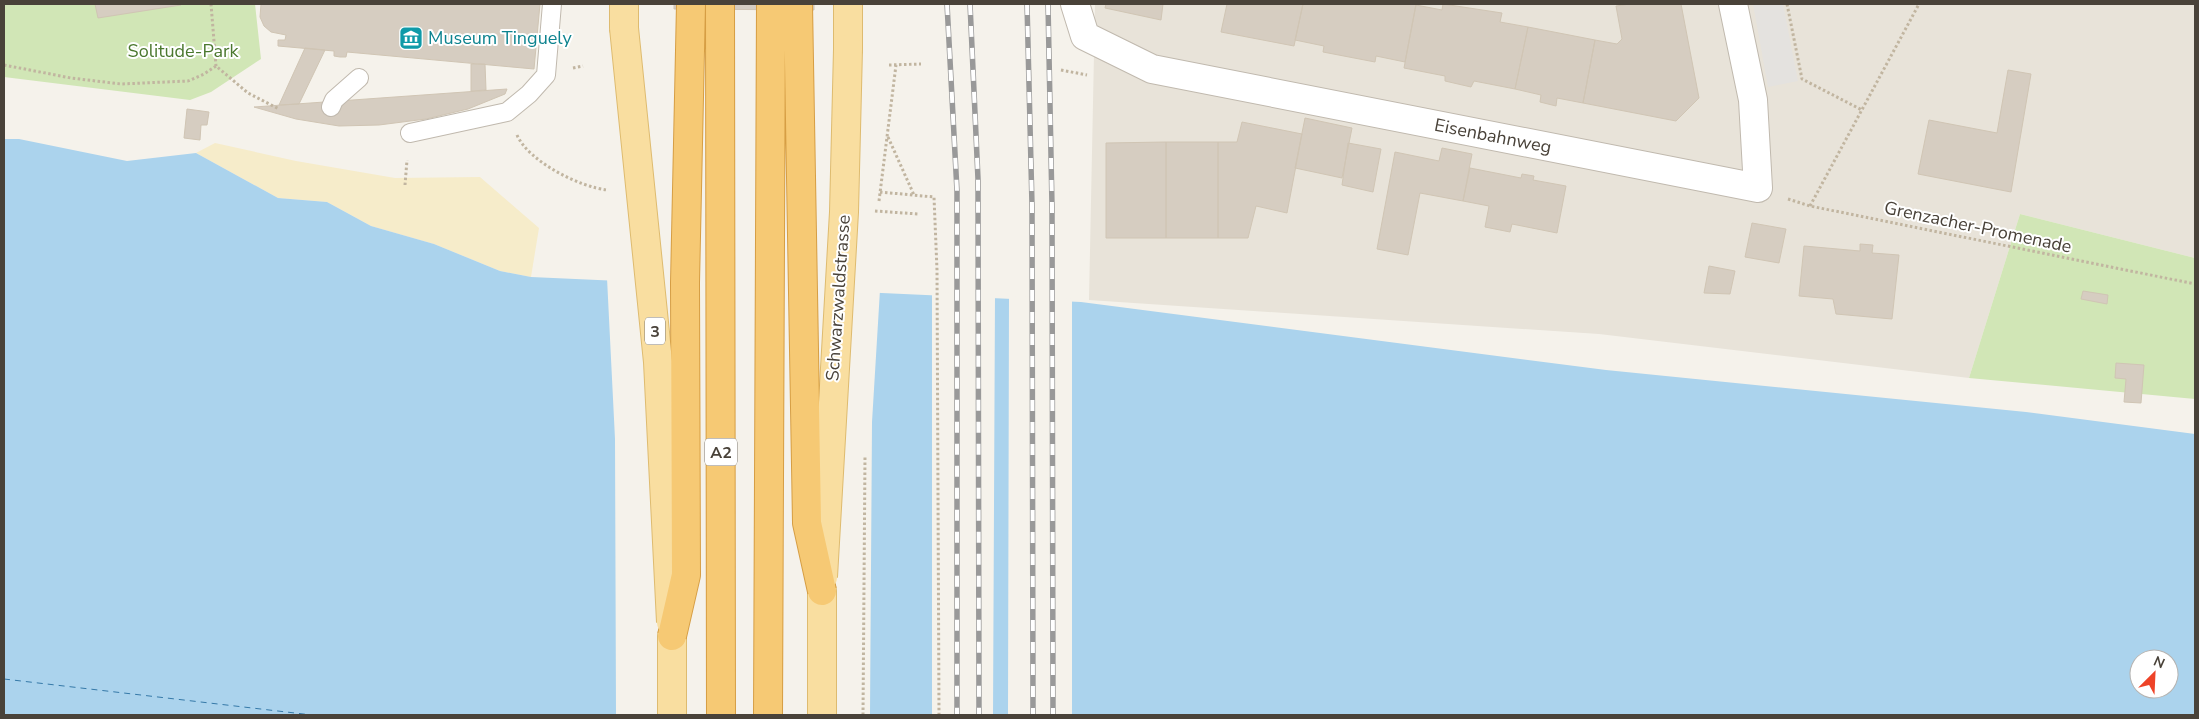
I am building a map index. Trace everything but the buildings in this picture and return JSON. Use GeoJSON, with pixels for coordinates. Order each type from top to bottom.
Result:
{"type":"FeatureCollection","features":[{"type":"Feature","properties":{"kind":"highway"},"geometry":{"type":"LineString","coordinates":[[672,636],[686,575],[685,284],[691,4]]}},
{"type":"Feature","properties":{"kind":"highway","name":"A2"},"geometry":{"type":"LineString","coordinates":[[720,4],[721,715]]}},
{"type":"Feature","properties":{"kind":"highway"},"geometry":{"type":"LineString","coordinates":[[768,715],[771,4]]}},
{"type":"Feature","properties":{"kind":"highway"},"geometry":{"type":"LineString","coordinates":[[798,4],[807,523],[822,591]]}},
{"type":"Feature","properties":{"kind":"main road","name":"Schwarzwaldstrasse"},"geometry":{"type":"LineString","coordinates":[[822,715],[822,591],[844,212],[848,4]]}},
{"type":"Feature","properties":{"kind":"main road","name":"3"},"geometry":{"type":"LineString","coordinates":[[624,16],[658,362],[672,636],[672,715]]}},
{"type":"Feature","properties":{"kind":"street","name":"Eisenbahnweg"},"geometry":{"type":"LineString","coordinates":[[1075,4],[1085,36],[1152,69],[1758,188]]}},
{"type":"Feature","properties":{"kind":"street"},"geometry":{"type":"LineString","coordinates":[[1733,4],[1753,100],[1758,188]]}},
{"type":"Feature","properties":{"kind":"lane"},"geometry":{"type":"LineString","coordinates":[[410,133],[507,112],[529,94],[546,75],[552,4]]}},
{"type":"Feature","properties":{"kind":"lane"},"geometry":{"type":"LineString","coordinates":[[331,107],[334,100],[359,78]]}},
{"type":"Feature","properties":{"kind":"path"},"geometry":{"type":"LineString","coordinates":[[211,4],[216,66],[248,93],[279,109]]}},
{"type":"Feature","properties":{"kind":"path"},"geometry":{"type":"LineString","coordinates":[[1787,4],[1802,79],[1862,110]]}},
{"type":"Feature","properties":{"kind":"path"},"geometry":{"type":"LineString","coordinates":[[1810,206],[1919,4]]}},
{"type":"Feature","properties":{"kind":"path"},"geometry":{"type":"LineString","coordinates":[[4,64],[70,78],[121,84],[188,81],[216,66]]}},
{"type":"Feature","properties":{"kind":"path"},"geometry":{"type":"LineString","coordinates":[[889,64],[921,64]]}},
{"type":"Feature","properties":{"kind":"path"},"geometry":{"type":"LineString","coordinates":[[877,219],[896,65]]}},
{"type":"Feature","properties":{"kind":"path"},"geometry":{"type":"LineString","coordinates":[[507,112],[520,142],[548,167],[592,188]]}},
{"type":"Feature","properties":{"kind":"path"},"geometry":{"type":"LineString","coordinates":[[888,136],[914,195]]}},
{"type":"Feature","properties":{"kind":"path","name":"Grenzacher-Promenade"},"geometry":{"type":"LineString","coordinates":[[1758,188],[1810,206],[2195,284]]}},
{"type":"Feature","properties":{"kind":"path"},"geometry":{"type":"LineString","coordinates":[[880,192],[934,197],[937,270],[939,715]]}},
{"type":"Feature","properties":{"kind":"path"},"geometry":{"type":"LineString","coordinates":[[863,715],[865,449]]}},
{"type":"Feature","properties":{"kind":"shaded area"},"geometry":{"type":"Polygon","coordinates":[[[1095,4],[2195,4],[2195,258],[2020,214],[1969,378],[1599,334],[1089,300],[1095,4]]]}},
{"type":"Feature","properties":{"kind":"shaded area"},"geometry":{"type":"Polygon","coordinates":[[[1753,4],[1783,4],[1798,81],[1768,87],[1753,4]]]}},
{"type":"Feature","properties":{"kind":"green space","name":"Solitude-Park"},"geometry":{"type":"Polygon","coordinates":[[[4,4],[255,4],[261,59],[211,92],[190,100],[4,77],[4,4]]]}},
{"type":"Feature","properties":{"kind":"green space"},"geometry":{"type":"Polygon","coordinates":[[[2020,214],[2195,258],[2195,399],[1969,378],[2020,214]]]}},
{"type":"Feature","properties":{"kind":"sand"},"geometry":{"type":"Polygon","coordinates":[[[215,143],[296,161],[395,178],[480,177],[539,228],[531,277],[500,271],[434,244],[371,226],[327,202],[278,198],[196,153],[215,143]]]}},
{"type":"Feature","properties":{"kind":"water"},"geometry":{"type":"Polygon","coordinates":[[[4,139],[19,139],[127,161],[196,153],[278,198],[327,202],[371,226],[434,244],[500,271],[531,277],[1081,302],[1606,370],[2026,412],[2195,434],[2195,715],[4,715],[4,139]]]}},
{"type":"Feature","properties":{"kind":"pier"},"geometry":{"type":"Polygon","coordinates":[[[607,278],[880,290],[872,422],[870,715],[616,715],[615,439],[607,278]]]}},
{"type":"Feature","properties":{"kind":"pier"},"geometry":{"type":"Polygon","coordinates":[[[932,292],[995,295],[993,715],[932,715],[932,292]]]}},
{"type":"Feature","properties":{"kind":"pier"},"geometry":{"type":"Polygon","coordinates":[[[1009,296],[1072,299],[1072,715],[1008,715],[1009,296]]]}},
{"type":"Feature","properties":{"kind":"ferry route"},"geometry":{"type":"LineString","coordinates":[[4,679],[312,715]]}},
{"type":"Feature","properties":{"kind":"railway"},"geometry":{"type":"LineString","coordinates":[[947,4],[957,191],[957,715]]}},
{"type":"Feature","properties":{"kind":"railway"},"geometry":{"type":"LineString","coordinates":[[970,4],[978,179],[979,715]]}},
{"type":"Feature","properties":{"kind":"railway"},"geometry":{"type":"LineString","coordinates":[[1027,4],[1032,205],[1033,715]]}},
{"type":"Feature","properties":{"kind":"railway"},"geometry":{"type":"LineString","coordinates":[[1048,4],[1052,206],[1053,715]]}},
{"type":"Feature","properties":{"kind":"place","name":"Museum Tinguely"},"geometry":{"type":"Point","coordinates":[411,38]}}]}
